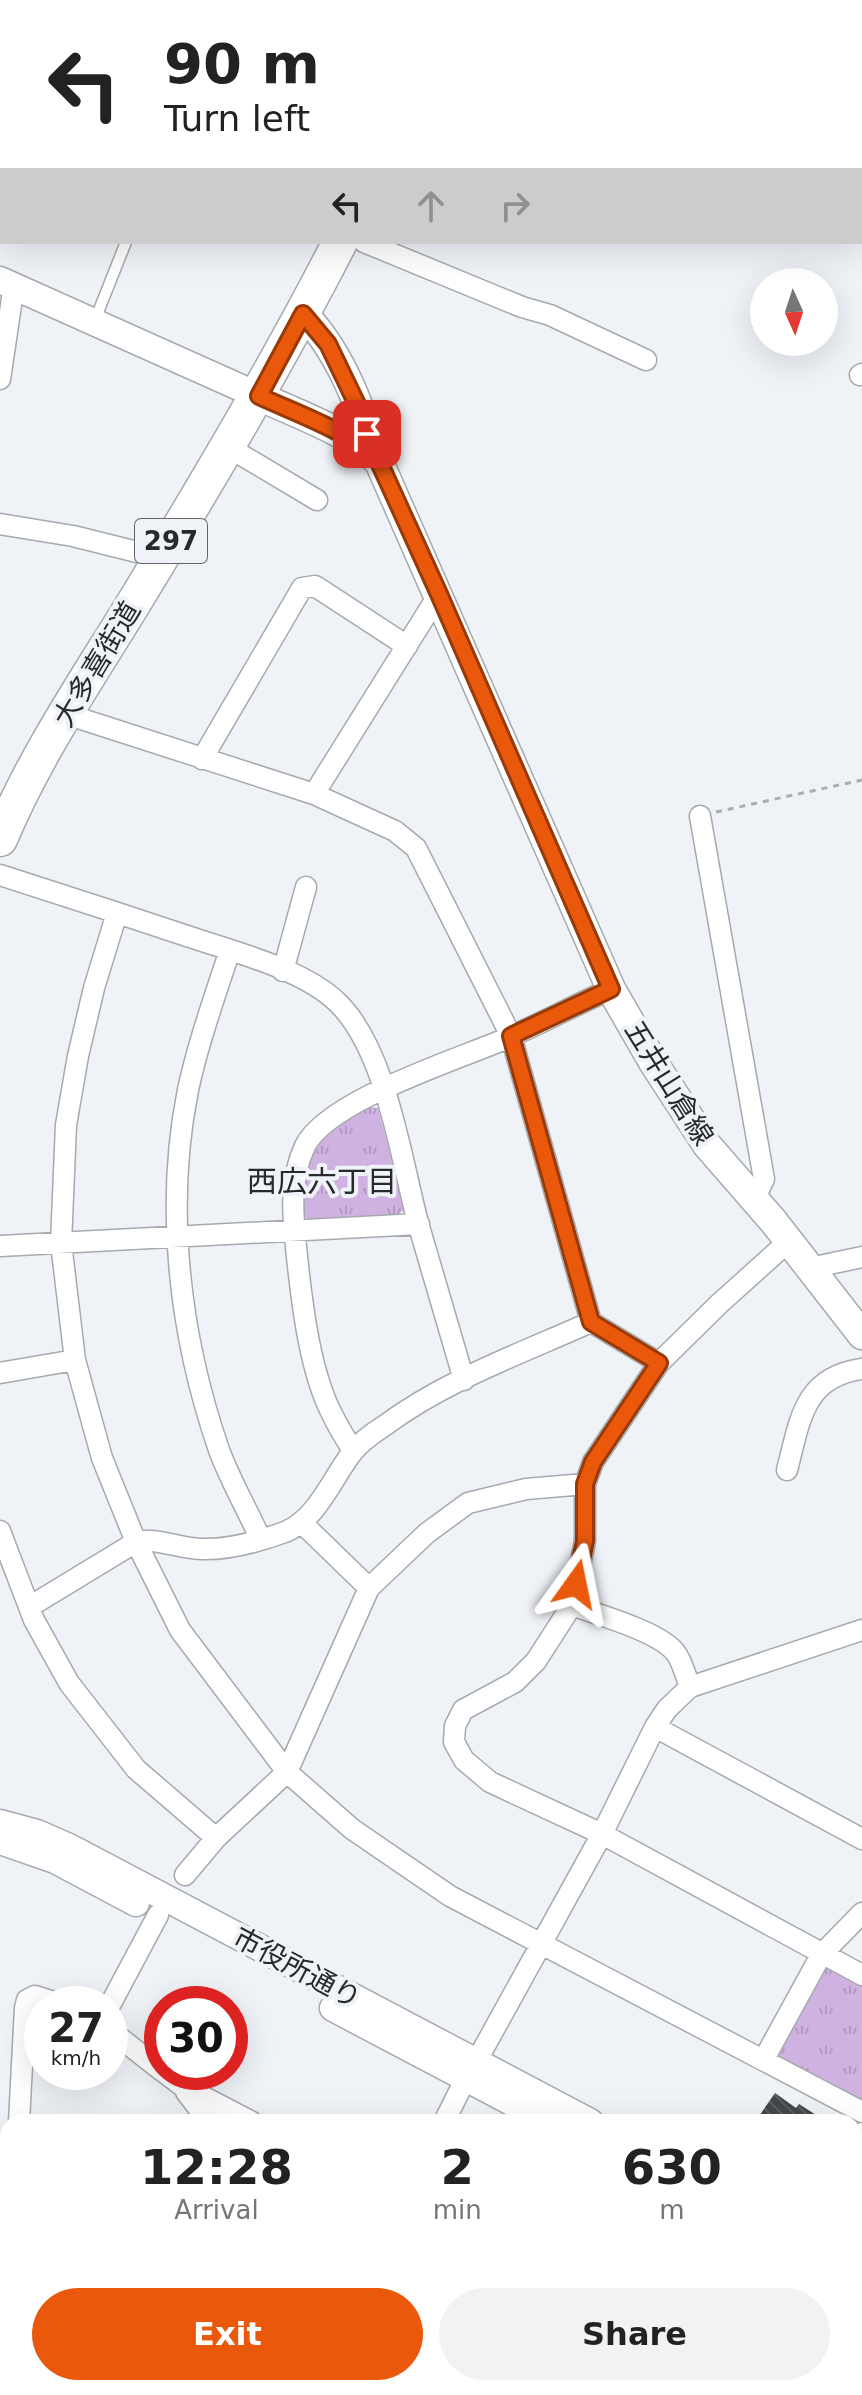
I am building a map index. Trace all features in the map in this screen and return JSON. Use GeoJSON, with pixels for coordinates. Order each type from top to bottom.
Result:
{"type":"FeatureCollection","features":[{"type":"Feature","properties":{"kind":"highway","name":"大多喜街道"},"geometry":{"type":"LineString","coordinates":[[0,839],[19,797],[66,714],[259,396],[339,244]]}},
{"type":"Feature","properties":{"kind":"main road","name":"五井山倉線"},"geometry":{"type":"LineString","coordinates":[[303,314],[328,344],[365,421],[368,450],[388,479],[611,989],[653,1062],[707,1145],[789,1241],[862,1335]]}},
{"type":"Feature","properties":{"kind":"main road"},"geometry":{"type":"LineString","coordinates":[[259,396],[368,450]]}},
{"type":"Feature","properties":{"kind":"street"},"geometry":{"type":"LineString","coordinates":[[369,244],[522,307],[550,315],[646,360]]}},
{"type":"Feature","properties":{"kind":"street"},"geometry":{"type":"LineString","coordinates":[[0,379],[7,282],[259,396]]}},
{"type":"Feature","properties":{"kind":"street"},"geometry":{"type":"LineString","coordinates":[[228,447],[317,500]]}},
{"type":"Feature","properties":{"kind":"street"},"geometry":{"type":"LineString","coordinates":[[0,524],[73,536],[161,558]]}},
{"type":"Feature","properties":{"kind":"street"},"geometry":{"type":"LineString","coordinates":[[202,759],[302,588],[315,586],[407,646]]}},
{"type":"Feature","properties":{"kind":"street"},"geometry":{"type":"LineString","coordinates":[[314,794],[439,594]]}},
{"type":"Feature","properties":{"kind":"street"},"geometry":{"type":"LineString","coordinates":[[66,714],[314,794],[395,831],[416,848],[511,1036],[591,1322],[659,1363]]}},
{"type":"Feature","properties":{"kind":"street"},"geometry":{"type":"LineString","coordinates":[[700,816],[764,1179],[754,1200]]}},
{"type":"Feature","properties":{"kind":"street"},"geometry":{"type":"LineString","coordinates":[[0,875],[230,950],[309,981],[337,1001],[353,1019],[366,1042],[384,1089],[464,1380]]}},
{"type":"Feature","properties":{"kind":"street"},"geometry":{"type":"LineString","coordinates":[[283,971],[306,887]]}},
{"type":"Feature","properties":{"kind":"street"},"geometry":{"type":"LineString","coordinates":[[117,913],[94,988],[71,1097],[63,1169],[61,1243],[75,1360],[102,1458],[136,1542],[180,1630],[287,1772],[352,1829],[450,1896],[862,2112]]}},
{"type":"Feature","properties":{"kind":"street"},"geometry":{"type":"LineString","coordinates":[[230,950],[202,1035],[188,1092],[179,1162],[177,1237],[196,1374],[220,1453],[260,1538]]}},
{"type":"Feature","properties":{"kind":"street"},"geometry":{"type":"LineString","coordinates":[[353,1451],[330,1412],[311,1350],[301,1290],[294,1187],[297,1165],[306,1143],[334,1115],[384,1089],[511,1036],[611,989]]}},
{"type":"Feature","properties":{"kind":"street"},"geometry":{"type":"LineString","coordinates":[[0,1246],[419,1224]]}},
{"type":"Feature","properties":{"kind":"street"},"geometry":{"type":"LineString","coordinates":[[789,1241],[659,1363],[593,1462],[585,1484],[585,1541],[572,1605],[536,1661],[515,1682],[463,1710],[455,1726],[454,1742],[464,1760],[490,1782],[602,1834],[862,1975]]}},
{"type":"Feature","properties":{"kind":"street"},"geometry":{"type":"LineString","coordinates":[[810,1268],[862,1257]]}},
{"type":"Feature","properties":{"kind":"street"},"geometry":{"type":"LineString","coordinates":[[29,1607],[136,1542],[145,1540],[174,1547],[204,1549],[235,1546],[287,1531],[302,1523],[323,1498],[353,1451],[384,1426],[418,1403],[591,1322]]}},
{"type":"Feature","properties":{"kind":"street"},"geometry":{"type":"LineString","coordinates":[[0,1373],[75,1360]]}},
{"type":"Feature","properties":{"kind":"street"},"geometry":{"type":"LineString","coordinates":[[787,1470],[806,1401],[825,1381],[862,1369]]}},
{"type":"Feature","properties":{"kind":"street"},"geometry":{"type":"LineString","coordinates":[[185,1875],[216,1838],[287,1772],[369,1588],[427,1533],[468,1503],[513,1491],[585,1484]]}},
{"type":"Feature","properties":{"kind":"street"},"geometry":{"type":"LineString","coordinates":[[302,1523],[369,1588]]}},
{"type":"Feature","properties":{"kind":"street"},"geometry":{"type":"LineString","coordinates":[[0,1531],[29,1607],[69,1683],[136,1769],[216,1838]]}},
{"type":"Feature","properties":{"kind":"street"},"geometry":{"type":"LineString","coordinates":[[572,1605],[659,1640],[676,1652],[690,1687]]}},
{"type":"Feature","properties":{"kind":"street"},"geometry":{"type":"LineString","coordinates":[[448,2114],[667,1709],[690,1687],[862,1630]]}},
{"type":"Feature","properties":{"kind":"street"},"geometry":{"type":"LineString","coordinates":[[655,1727],[862,1839]]}},
{"type":"Feature","properties":{"kind":"street","name":"市役所通り"},"geometry":{"type":"LineString","coordinates":[[0,1823],[37,1833],[71,1848],[471,2070],[537,2114]]}},
{"type":"Feature","properties":{"kind":"street","name":"市役所通り"},"geometry":{"type":"LineString","coordinates":[[0,1841],[55,1860],[158,1915],[471,2070],[572,2114]]}},
{"type":"Feature","properties":{"kind":"street"},"geometry":{"type":"LineString","coordinates":[[764,2059],[821,1955],[862,1913]]}},
{"type":"Feature","properties":{"kind":"street"},"geometry":{"type":"LineString","coordinates":[[120,1986],[158,1915]]}},
{"type":"Feature","properties":{"kind":"street"},"geometry":{"type":"LineString","coordinates":[[19,2114],[24,2027]]}},
{"type":"Feature","properties":{"kind":"street"},"geometry":{"type":"LineString","coordinates":[[128,2044],[144,2056]]}},
{"type":"Feature","properties":{"kind":"street"},"geometry":{"type":"LineString","coordinates":[[185,2090],[203,2114]]}},
{"type":"Feature","properties":{"kind":"street"},"geometry":{"type":"LineString","coordinates":[[191,2090],[237,2114]]}},
{"type":"Feature","properties":{"kind":"lane"},"geometry":{"type":"LineString","coordinates":[[95,320],[125,244]]}},
{"type":"Feature","properties":{"kind":"path"},"geometry":{"type":"LineString","coordinates":[[700,816],[862,780]]}},
{"type":"Feature","properties":{"kind":"green space"},"geometry":{"type":"Polygon","coordinates":[[[366,1106],[378,1108],[405,1209],[399,1214],[313,1222],[302,1215],[301,1203],[304,1179],[312,1157],[333,1127],[366,1106]]]}},
{"type":"Feature","properties":{"kind":"green space"},"geometry":{"type":"Polygon","coordinates":[[[823,1966],[862,1984],[862,2106],[778,2062],[775,2052],[823,1966]]]}},
{"type":"Feature","properties":{"kind":"building"},"geometry":{"type":"Polygon","coordinates":[[[775,2093],[796,2108],[799,2104],[815,2114],[761,2114],[775,2093]]]}},
{"type":"Feature","properties":{"kind":"district","name":"西広六丁目"},"geometry":{"type":"Point","coordinates":[322,1181]}},
{"type":"Feature","properties":{"kind":"route"},"geometry":{"type":"LineString","coordinates":[[367,434],[365,421],[328,344],[303,314],[259,396],[368,450],[379,462],[611,989],[511,1036],[591,1322],[659,1363],[593,1462],[585,1484],[585,1541],[576,1584]]}}]}
